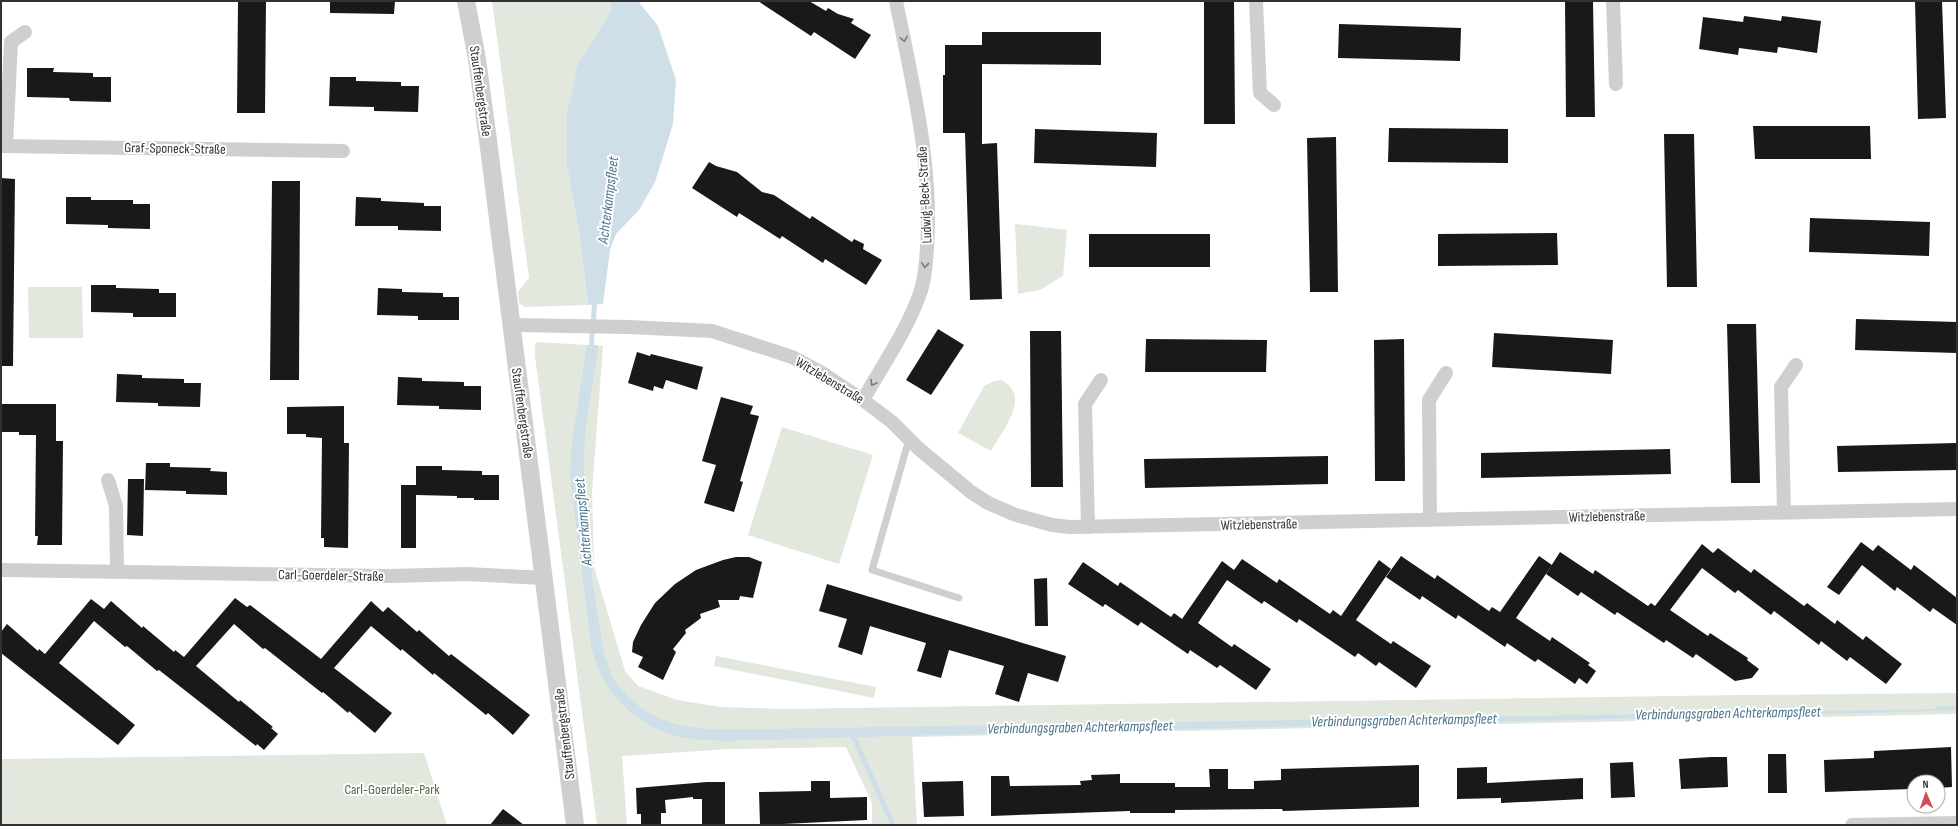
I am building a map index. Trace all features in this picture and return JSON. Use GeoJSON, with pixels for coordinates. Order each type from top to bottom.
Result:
{"type":"FeatureCollection","features":[{"type":"Feature","properties":{"kind":"street","name":"Stauffenbergstraße"},"geometry":{"type":"LineString","coordinates":[[466,1],[478,66],[575,825]]}},
{"type":"Feature","properties":{"kind":"street","name":"Ludwig-Beck-Straße"},"geometry":{"type":"LineString","coordinates":[[863,400],[884,364],[920,295],[925,268],[928,225],[922,142],[896,1]]}},
{"type":"Feature","properties":{"kind":"street"},"geometry":{"type":"LineString","coordinates":[[1256,1],[1260,93],[1274,105]]}},
{"type":"Feature","properties":{"kind":"street"},"geometry":{"type":"LineString","coordinates":[[1612,1],[1616,84]]}},
{"type":"Feature","properties":{"kind":"street","name":"Graf-Sponeck-Straße"},"geometry":{"type":"LineString","coordinates":[[25,32],[11,42],[4,146],[343,151]]}},
{"type":"Feature","properties":{"kind":"street","name":"Witzlebenstraße"},"geometry":{"type":"LineString","coordinates":[[512,324],[607,326],[712,331],[792,357],[822,373],[863,400],[892,422],[909,439],[971,492],[988,503],[1016,515],[1052,525],[1088,527],[1957,509]]}},
{"type":"Feature","properties":{"kind":"street"},"geometry":{"type":"LineString","coordinates":[[1784,512],[1781,387],[1796,365]]}},
{"type":"Feature","properties":{"kind":"street"},"geometry":{"type":"LineString","coordinates":[[1430,520],[1429,400],[1446,373]]}},
{"type":"Feature","properties":{"kind":"street"},"geometry":{"type":"LineString","coordinates":[[1088,527],[1085,404],[1101,380]]}},
{"type":"Feature","properties":{"kind":"street"},"geometry":{"type":"LineString","coordinates":[[108,480],[116,506],[117,572]]}},
{"type":"Feature","properties":{"kind":"street","name":"Carl-Goerdeler-Straße"},"geometry":{"type":"LineString","coordinates":[[1,570],[390,576],[467,574],[544,578]]}},
{"type":"Feature","properties":{"kind":"street"},"geometry":{"type":"LineString","coordinates":[[1852,825],[1957,823]]}},
{"type":"Feature","properties":{"kind":"lane"},"geometry":{"type":"LineString","coordinates":[[909,439],[872,570],[960,598]]}},
{"type":"Feature","properties":{"kind":"green space"},"geometry":{"type":"Polygon","coordinates":[[[492,1],[611,1],[610,12],[578,64],[567,166],[579,232],[588,305],[525,307],[519,303],[518,292],[529,278],[492,1]]]}},
{"type":"Feature","properties":{"kind":"green space"},"geometry":{"type":"Polygon","coordinates":[[[1015,224],[1067,230],[1063,276],[1040,290],[1018,294],[1015,224]]]}},
{"type":"Feature","properties":{"kind":"green space"},"geometry":{"type":"Polygon","coordinates":[[[28,287],[82,287],[83,338],[29,338],[28,287]]]}},
{"type":"Feature","properties":{"kind":"green space"},"geometry":{"type":"Polygon","coordinates":[[[537,342],[603,346],[592,491],[594,567],[625,671],[638,686],[677,700],[720,707],[786,709],[1957,693],[1957,714],[912,737],[917,825],[872,825],[872,803],[846,747],[730,749],[622,756],[627,825],[597,825],[535,356],[535,346],[537,342]]]}},
{"type":"Feature","properties":{"kind":"green space"},"geometry":{"type":"Polygon","coordinates":[[[1001,380],[1010,387],[1014,395],[1015,404],[1007,424],[991,451],[958,433],[984,386],[994,381],[1001,380]]]}},
{"type":"Feature","properties":{"kind":"green space"},"geometry":{"type":"Polygon","coordinates":[[[782,427],[873,455],[839,564],[748,535],[782,427]]]}},
{"type":"Feature","properties":{"kind":"green space"},"geometry":{"type":"Polygon","coordinates":[[[716,656],[876,687],[874,698],[714,666],[716,656]]]}},
{"type":"Feature","properties":{"kind":"green space","name":"Carl-Goerdeler-Park"},"geometry":{"type":"Polygon","coordinates":[[[424,753],[447,825],[1,825],[1,759],[424,753]]]}},
{"type":"Feature","properties":{"kind":"water"},"geometry":{"type":"Polygon","coordinates":[[[611,1],[638,1],[658,26],[676,80],[673,124],[655,182],[639,210],[616,234],[610,250],[603,304],[588,305],[579,232],[567,166],[567,113],[578,64],[610,12],[611,1]]]}},
{"type":"Feature","properties":{"kind":"water"},"geometry":{"type":"Polygon","coordinates":[[[587,345],[598,345],[587,415],[584,480],[588,541],[605,657],[614,680],[628,697],[651,714],[677,724],[706,729],[764,729],[1944,709],[1938,711],[1635,719],[725,741],[678,737],[663,732],[644,722],[619,702],[604,681],[591,645],[570,476],[572,442],[587,345]]]}},
{"type":"Feature","properties":{"kind":"building"},"geometry":{"type":"Polygon","coordinates":[[[238,1],[266,1],[265,113],[237,113],[238,1]]]}},
{"type":"Feature","properties":{"kind":"building"},"geometry":{"type":"Polygon","coordinates":[[[330,1],[395,1],[394,14],[330,13],[330,1]]]}},
{"type":"Feature","properties":{"kind":"building"},"geometry":{"type":"Polygon","coordinates":[[[758,1],[809,1],[826,11],[828,8],[838,14],[854,19],[851,23],[871,35],[855,59],[814,32],[811,36],[758,1]]]}},
{"type":"Feature","properties":{"kind":"building"},"geometry":{"type":"Polygon","coordinates":[[[1204,1],[1234,1],[1235,124],[1204,124],[1204,1]]]}},
{"type":"Feature","properties":{"kind":"building"},"geometry":{"type":"Polygon","coordinates":[[[1565,1],[1593,1],[1595,117],[1566,117],[1565,1]]]}},
{"type":"Feature","properties":{"kind":"building"},"geometry":{"type":"Polygon","coordinates":[[[1915,1],[1942,1],[1946,118],[1918,119],[1915,1]]]}},
{"type":"Feature","properties":{"kind":"building"},"geometry":{"type":"Polygon","coordinates":[[[1744,16],[1781,21],[1782,16],[1821,21],[1817,53],[1778,47],[1777,53],[1739,48],[1738,55],[1699,49],[1703,17],[1743,22],[1744,16]]]}},
{"type":"Feature","properties":{"kind":"building"},"geometry":{"type":"Polygon","coordinates":[[[1339,24],[1461,28],[1460,61],[1338,58],[1339,24]]]}},
{"type":"Feature","properties":{"kind":"building"},"geometry":{"type":"Polygon","coordinates":[[[982,32],[1101,32],[1101,65],[982,64],[982,144],[997,143],[1002,299],[970,300],[965,133],[943,133],[943,75],[945,75],[945,45],[982,45],[982,32]]]}},
{"type":"Feature","properties":{"kind":"building"},"geometry":{"type":"Polygon","coordinates":[[[27,68],[54,68],[53,72],[93,73],[93,77],[111,77],[111,102],[70,101],[69,98],[27,97],[27,68]]]}},
{"type":"Feature","properties":{"kind":"building"},"geometry":{"type":"Polygon","coordinates":[[[330,77],[356,77],[356,81],[401,82],[401,86],[419,86],[418,112],[374,111],[374,107],[329,106],[330,77]]]}},
{"type":"Feature","properties":{"kind":"building"},"geometry":{"type":"Polygon","coordinates":[[[1753,126],[1870,126],[1871,159],[1755,159],[1753,126]]]}},
{"type":"Feature","properties":{"kind":"building"},"geometry":{"type":"Polygon","coordinates":[[[1389,128],[1508,129],[1508,163],[1388,162],[1389,128]]]}},
{"type":"Feature","properties":{"kind":"building"},"geometry":{"type":"Polygon","coordinates":[[[1035,129],[1157,133],[1156,167],[1034,163],[1035,129]]]}},
{"type":"Feature","properties":{"kind":"building"},"geometry":{"type":"Polygon","coordinates":[[[1664,134],[1694,134],[1697,287],[1667,287],[1664,134]]]}},
{"type":"Feature","properties":{"kind":"building"},"geometry":{"type":"Polygon","coordinates":[[[1336,137],[1338,292],[1310,292],[1307,138],[1336,137]]]}},
{"type":"Feature","properties":{"kind":"building"},"geometry":{"type":"Polygon","coordinates":[[[709,162],[716,166],[737,172],[762,192],[774,195],[810,219],[812,216],[852,242],[854,239],[864,244],[863,249],[882,260],[866,285],[825,259],[823,263],[782,236],[780,239],[739,213],[737,217],[692,188],[709,162]]]}},
{"type":"Feature","properties":{"kind":"building"},"geometry":{"type":"Polygon","coordinates":[[[1,178],[15,179],[13,366],[1,366],[1,178]]]}},
{"type":"Feature","properties":{"kind":"building"},"geometry":{"type":"Polygon","coordinates":[[[272,181],[300,181],[299,380],[270,380],[272,181]]]}},
{"type":"Feature","properties":{"kind":"building"},"geometry":{"type":"Polygon","coordinates":[[[66,197],[91,197],[91,200],[133,200],[133,204],[150,204],[150,229],[108,228],[108,225],[66,224],[66,197]]]}},
{"type":"Feature","properties":{"kind":"building"},"geometry":{"type":"Polygon","coordinates":[[[356,197],[381,198],[381,201],[424,203],[424,206],[441,206],[441,231],[398,230],[398,226],[355,226],[356,197]]]}},
{"type":"Feature","properties":{"kind":"building"},"geometry":{"type":"Polygon","coordinates":[[[1810,218],[1930,222],[1929,256],[1809,252],[1810,218]]]}},
{"type":"Feature","properties":{"kind":"building"},"geometry":{"type":"Polygon","coordinates":[[[1557,233],[1558,265],[1438,266],[1438,234],[1557,233]]]}},
{"type":"Feature","properties":{"kind":"building"},"geometry":{"type":"Polygon","coordinates":[[[1089,234],[1210,234],[1210,267],[1089,267],[1089,234]]]}},
{"type":"Feature","properties":{"kind":"building"},"geometry":{"type":"Polygon","coordinates":[[[91,285],[116,285],[116,288],[159,289],[159,293],[176,293],[176,317],[133,317],[133,313],[91,312],[91,285]]]}},
{"type":"Feature","properties":{"kind":"building"},"geometry":{"type":"Polygon","coordinates":[[[378,288],[402,289],[402,292],[443,293],[443,297],[459,297],[459,320],[418,320],[418,316],[377,315],[378,288]]]}},
{"type":"Feature","properties":{"kind":"building"},"geometry":{"type":"Polygon","coordinates":[[[1856,319],[1957,322],[1957,353],[1855,350],[1856,319]]]}},
{"type":"Feature","properties":{"kind":"building"},"geometry":{"type":"Polygon","coordinates":[[[1727,324],[1756,324],[1760,483],[1731,483],[1727,324]]]}},
{"type":"Feature","properties":{"kind":"building"},"geometry":{"type":"Polygon","coordinates":[[[938,329],[964,345],[931,395],[906,380],[938,329]]]}},
{"type":"Feature","properties":{"kind":"building"},"geometry":{"type":"Polygon","coordinates":[[[1030,331],[1061,331],[1063,487],[1031,487],[1030,331]]]}},
{"type":"Feature","properties":{"kind":"building"},"geometry":{"type":"Polygon","coordinates":[[[1494,333],[1613,340],[1611,374],[1492,367],[1494,333]]]}},
{"type":"Feature","properties":{"kind":"building"},"geometry":{"type":"Polygon","coordinates":[[[1146,339],[1267,340],[1266,372],[1145,372],[1146,339]]]}},
{"type":"Feature","properties":{"kind":"building"},"geometry":{"type":"Polygon","coordinates":[[[1404,339],[1405,481],[1375,481],[1374,340],[1404,339]]]}},
{"type":"Feature","properties":{"kind":"building"},"geometry":{"type":"Polygon","coordinates":[[[637,352],[703,367],[697,390],[666,380],[663,389],[654,386],[653,391],[628,383],[637,352]]]}},
{"type":"Feature","properties":{"kind":"building"},"geometry":{"type":"Polygon","coordinates":[[[117,374],[142,375],[142,378],[184,379],[184,383],[201,383],[200,407],[158,406],[158,403],[116,402],[117,374]]]}},
{"type":"Feature","properties":{"kind":"building"},"geometry":{"type":"Polygon","coordinates":[[[398,377],[422,378],[422,381],[464,382],[464,386],[481,386],[481,410],[439,409],[439,406],[397,405],[398,377]]]}},
{"type":"Feature","properties":{"kind":"building"},"geometry":{"type":"Polygon","coordinates":[[[721,397],[753,406],[750,414],[759,416],[740,481],[743,482],[734,512],[704,503],[716,465],[702,461],[721,397]]]}},
{"type":"Feature","properties":{"kind":"building"},"geometry":{"type":"Polygon","coordinates":[[[1,404],[56,404],[56,441],[63,441],[62,545],[37,545],[38,536],[35,536],[36,435],[19,435],[19,432],[1,432],[1,404]]]}},
{"type":"Feature","properties":{"kind":"building"},"geometry":{"type":"Polygon","coordinates":[[[344,406],[344,443],[349,443],[348,548],[324,547],[324,538],[321,538],[322,438],[306,437],[306,434],[287,434],[287,407],[344,406]]]}},
{"type":"Feature","properties":{"kind":"building"},"geometry":{"type":"Polygon","coordinates":[[[1957,443],[1957,470],[1838,472],[1837,446],[1957,443]]]}},
{"type":"Feature","properties":{"kind":"building"},"geometry":{"type":"Polygon","coordinates":[[[1670,449],[1671,474],[1481,478],[1481,453],[1670,449]]]}},
{"type":"Feature","properties":{"kind":"building"},"geometry":{"type":"Polygon","coordinates":[[[1328,456],[1328,484],[1145,488],[1144,459],[1328,456]]]}},
{"type":"Feature","properties":{"kind":"building"},"geometry":{"type":"Polygon","coordinates":[[[146,463],[170,463],[170,467],[211,468],[210,471],[227,472],[227,495],[186,494],[186,491],[145,490],[146,463]]]}},
{"type":"Feature","properties":{"kind":"building"},"geometry":{"type":"Polygon","coordinates":[[[416,466],[442,466],[442,470],[482,471],[482,475],[499,475],[499,500],[474,500],[474,498],[457,498],[457,496],[416,495],[416,466]]]}},
{"type":"Feature","properties":{"kind":"building"},"geometry":{"type":"Polygon","coordinates":[[[128,479],[144,479],[143,536],[127,535],[128,479]]]}},
{"type":"Feature","properties":{"kind":"building"},"geometry":{"type":"Polygon","coordinates":[[[401,485],[416,485],[416,548],[401,548],[401,485]]]}},
{"type":"Feature","properties":{"kind":"building"},"geometry":{"type":"Polygon","coordinates":[[[1861,542],[1873,551],[1878,545],[1911,570],[1914,565],[1957,598],[1957,625],[1933,608],[1930,612],[1897,587],[1895,591],[1862,565],[1839,595],[1827,587],[1861,542]]]}},
{"type":"Feature","properties":{"kind":"building"},"geometry":{"type":"Polygon","coordinates":[[[1702,544],[1713,553],[1718,548],[1751,573],[1754,569],[1804,606],[1807,603],[1835,624],[1837,620],[1863,640],[1866,636],[1902,664],[1886,684],[1850,657],[1847,661],[1821,641],[1819,645],[1774,611],[1771,615],[1738,590],[1735,593],[1702,568],[1670,610],[1708,636],[1710,633],[1748,658],[1747,660],[1759,669],[1752,678],[1735,681],[1696,654],[1693,658],[1666,640],[1664,643],[1617,612],[1615,615],[1581,592],[1578,596],[1546,574],[1560,552],[1593,574],[1595,570],[1648,606],[1651,603],[1655,606],[1702,544]]]}},
{"type":"Feature","properties":{"kind":"building"},"geometry":{"type":"Polygon","coordinates":[[[1401,556],[1435,579],[1437,575],[1489,611],[1492,607],[1500,612],[1539,556],[1552,565],[1516,618],[1550,641],[1552,637],[1590,663],[1588,665],[1596,671],[1587,684],[1579,678],[1575,684],[1538,659],[1535,662],[1507,643],[1505,647],[1458,615],[1456,619],[1422,596],[1420,600],[1386,577],[1401,556]]]}},
{"type":"Feature","properties":{"kind":"building"},"geometry":{"type":"Polygon","coordinates":[[[736,557],[749,557],[762,562],[753,598],[740,596],[739,600],[718,600],[720,607],[700,614],[701,618],[685,630],[686,633],[673,649],[676,652],[663,680],[638,667],[643,657],[632,652],[633,642],[641,625],[655,603],[675,584],[696,570],[736,557]]]}},
{"type":"Feature","properties":{"kind":"building"},"geometry":{"type":"Polygon","coordinates":[[[1242,559],[1277,583],[1279,579],[1330,614],[1333,610],[1341,616],[1379,560],[1391,569],[1356,620],[1391,644],[1393,641],[1431,666],[1416,688],[1379,662],[1376,666],[1358,653],[1355,657],[1299,619],[1297,623],[1264,601],[1262,604],[1227,580],[1198,623],[1232,647],[1234,644],[1271,669],[1256,690],[1220,665],[1217,668],[1190,650],[1188,654],[1141,622],[1138,626],[1105,604],[1103,607],[1068,584],[1083,562],[1118,586],[1120,582],[1171,617],[1174,613],[1182,619],[1222,561],[1234,570],[1242,559]]]}},
{"type":"Feature","properties":{"kind":"building"},"geometry":{"type":"Polygon","coordinates":[[[1047,578],[1048,626],[1035,626],[1034,579],[1047,578]]]}},
{"type":"Feature","properties":{"kind":"building"},"geometry":{"type":"Polygon","coordinates":[[[827,584],[1066,656],[1058,682],[1028,673],[1019,702],[995,694],[1004,666],[949,650],[941,678],[917,671],[926,643],[870,626],[862,655],[838,647],[847,619],[819,611],[827,584]]]}},
{"type":"Feature","properties":{"kind":"building"},"geometry":{"type":"Polygon","coordinates":[[[235,598],[247,607],[250,605],[321,659],[371,601],[383,612],[388,607],[417,632],[419,630],[449,656],[451,654],[530,715],[513,735],[488,713],[486,715],[434,673],[433,675],[402,649],[401,651],[371,626],[334,668],[392,713],[375,733],[349,711],[348,713],[265,648],[263,649],[234,624],[196,666],[239,702],[240,700],[273,727],[271,728],[278,734],[264,750],[257,744],[256,746],[159,670],[157,671],[127,646],[125,647],[94,621],[59,663],[135,725],[118,745],[1,653],[1,632],[7,624],[38,651],[39,649],[45,654],[91,599],[104,609],[111,601],[142,628],[143,626],[174,652],[175,650],[184,657],[235,598]]]}},
{"type":"Feature","properties":{"kind":"building"},"geometry":{"type":"Polygon","coordinates":[[[1951,747],[1952,787],[1946,787],[1946,774],[1906,774],[1906,789],[1825,792],[1824,760],[1874,758],[1874,751],[1951,747]]]}},
{"type":"Feature","properties":{"kind":"building"},"geometry":{"type":"Polygon","coordinates":[[[1768,754],[1786,754],[1787,793],[1768,793],[1768,754]]]}},
{"type":"Feature","properties":{"kind":"building"},"geometry":{"type":"Polygon","coordinates":[[[1727,757],[1728,787],[1681,789],[1679,759],[1727,757]]]}},
{"type":"Feature","properties":{"kind":"building"},"geometry":{"type":"Polygon","coordinates":[[[1633,762],[1635,797],[1611,798],[1610,763],[1633,762]]]}},
{"type":"Feature","properties":{"kind":"building"},"geometry":{"type":"Polygon","coordinates":[[[1419,765],[1419,807],[1283,811],[1282,809],[1175,810],[1175,813],[1130,813],[1130,811],[991,816],[991,776],[1009,776],[1010,786],[1081,785],[1080,781],[1092,780],[1091,775],[1120,774],[1120,783],[1175,783],[1175,787],[1210,787],[1209,769],[1228,769],[1228,789],[1254,789],[1254,781],[1281,780],[1281,769],[1419,765]]]}},
{"type":"Feature","properties":{"kind":"building"},"geometry":{"type":"Polygon","coordinates":[[[1487,767],[1487,783],[1583,778],[1583,799],[1501,803],[1501,798],[1457,799],[1457,768],[1487,767]]]}},
{"type":"Feature","properties":{"kind":"building"},"geometry":{"type":"Polygon","coordinates":[[[811,781],[830,781],[830,798],[867,797],[867,820],[760,825],[759,792],[811,791],[811,781]]]}},
{"type":"Feature","properties":{"kind":"building"},"geometry":{"type":"Polygon","coordinates":[[[963,781],[964,816],[924,817],[922,782],[963,781]]]}},
{"type":"Feature","properties":{"kind":"building"},"geometry":{"type":"Polygon","coordinates":[[[707,782],[725,782],[725,825],[702,825],[702,799],[693,799],[693,797],[665,800],[666,813],[661,813],[661,824],[641,825],[641,814],[637,814],[636,788],[707,782]]]}},
{"type":"Feature","properties":{"kind":"building"},"geometry":{"type":"Polygon","coordinates":[[[503,809],[524,825],[490,825],[503,809]]]}},
{"type":"Feature","properties":{"kind":"waterway","name":"Achterkampsfleet"},"geometry":{"type":"LineString","coordinates":[[591,350],[595,298]]}},
{"type":"Feature","properties":{"kind":"waterway","name":"Verbindungsgraben Achterkampsfleet"},"geometry":{"type":"LineString","coordinates":[[1938,709],[1957,708]]}},
{"type":"Feature","properties":{"kind":"waterway","name":"Achterkampsfleet"},"geometry":{"type":"LineString","coordinates":[[851,731],[893,825]]}}]}
